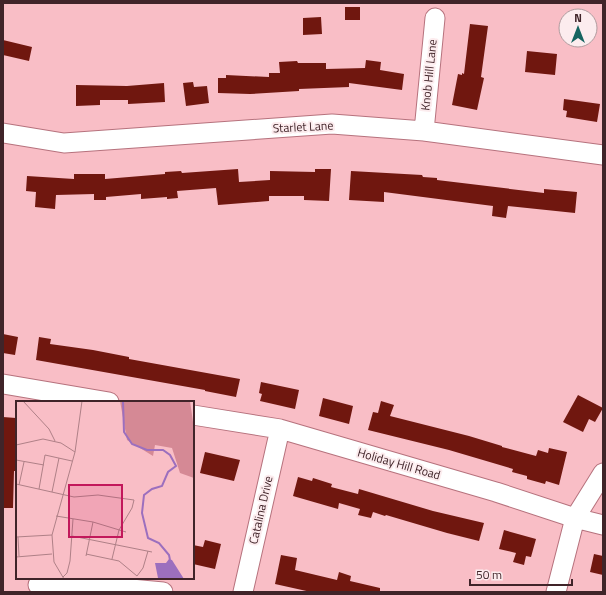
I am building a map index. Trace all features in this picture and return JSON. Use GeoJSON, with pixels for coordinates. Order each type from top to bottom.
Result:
{"type":"FeatureCollection","features":[{"type":"Feature","properties":{"kind":"street","name":"Knob Hill Lane"},"geometry":{"type":"LineString","coordinates":[[424,132],[435,18]]}},
{"type":"Feature","properties":{"kind":"street","name":"Starlet Lane"},"geometry":{"type":"LineString","coordinates":[[3,133],[64,143],[332,124],[424,132],[603,155]]}},
{"type":"Feature","properties":{"kind":"street"},"geometry":{"type":"LineString","coordinates":[[3,384],[55,398],[96,401]]}},
{"type":"Feature","properties":{"kind":"street","name":"Holiday Hill Road"},"geometry":{"type":"LineString","coordinates":[[194,415],[280,429],[496,492],[575,518],[603,525]]}},
{"type":"Feature","properties":{"kind":"street","name":"Catalina Drive"},"geometry":{"type":"LineString","coordinates":[[243,592],[280,429]]}},
{"type":"Feature","properties":{"kind":"street"},"geometry":{"type":"LineString","coordinates":[[556,592],[575,518],[603,473]]}},
{"type":"Feature","properties":{"kind":"street"},"geometry":{"type":"LineString","coordinates":[[38,585],[120,588],[163,592]]}},
{"type":"Feature","properties":{"kind":"building"},"geometry":{"type":"Polygon","coordinates":[[[345,7],[360,7],[360,20],[345,20],[345,7]]]}},
{"type":"Feature","properties":{"kind":"building"},"geometry":{"type":"Polygon","coordinates":[[[321,17],[322,34],[303,35],[303,18],[321,17]]]}},
{"type":"Feature","properties":{"kind":"building"},"geometry":{"type":"Polygon","coordinates":[[[470,24],[488,26],[481,77],[484,78],[477,110],[452,105],[458,74],[464,74],[470,24]]]}},
{"type":"Feature","properties":{"kind":"building"},"geometry":{"type":"Polygon","coordinates":[[[3,40],[32,47],[29,61],[3,55],[3,40]]]}},
{"type":"Feature","properties":{"kind":"building"},"geometry":{"type":"Polygon","coordinates":[[[527,51],[557,54],[555,75],[525,72],[527,51]]]}},
{"type":"Feature","properties":{"kind":"building"},"geometry":{"type":"Polygon","coordinates":[[[366,60],[381,62],[380,70],[404,74],[402,90],[349,83],[349,87],[299,89],[299,91],[250,94],[218,93],[218,78],[226,78],[226,75],[269,77],[269,73],[280,73],[279,62],[297,61],[298,63],[326,63],[326,69],[365,68],[366,60]]]}},
{"type":"Feature","properties":{"kind":"building"},"geometry":{"type":"Polygon","coordinates":[[[193,82],[194,87],[207,86],[209,103],[186,106],[183,83],[193,82]]]}},
{"type":"Feature","properties":{"kind":"building"},"geometry":{"type":"Polygon","coordinates":[[[164,83],[165,102],[128,104],[128,100],[100,100],[100,105],[76,106],[76,85],[127,86],[164,83]]]}},
{"type":"Feature","properties":{"kind":"building"},"geometry":{"type":"Polygon","coordinates":[[[564,99],[600,104],[597,122],[566,117],[567,111],[563,110],[564,99]]]}},
{"type":"Feature","properties":{"kind":"building"},"geometry":{"type":"Polygon","coordinates":[[[238,169],[239,182],[270,180],[270,171],[315,172],[315,169],[331,169],[329,201],[304,200],[304,196],[269,196],[269,201],[218,205],[216,188],[177,191],[178,198],[167,199],[167,197],[141,199],[141,194],[106,197],[106,200],[94,200],[94,194],[56,195],[55,209],[35,207],[36,192],[26,191],[27,176],[74,179],[74,174],[105,174],[105,179],[165,174],[165,172],[181,171],[182,173],[238,169]]]}},
{"type":"Feature","properties":{"kind":"building"},"geometry":{"type":"Polygon","coordinates":[[[351,171],[422,175],[423,177],[437,178],[437,180],[544,193],[544,189],[577,192],[575,213],[508,206],[506,218],[492,216],[493,206],[384,192],[384,202],[349,200],[351,171]]]}},
{"type":"Feature","properties":{"kind":"building"},"geometry":{"type":"Polygon","coordinates":[[[3,334],[18,337],[15,355],[3,353],[3,334]]]}},
{"type":"Feature","properties":{"kind":"building"},"geometry":{"type":"Polygon","coordinates":[[[39,337],[51,339],[50,344],[93,350],[129,357],[129,359],[240,379],[236,397],[205,390],[36,360],[39,337]]]}},
{"type":"Feature","properties":{"kind":"building"},"geometry":{"type":"Polygon","coordinates":[[[261,382],[299,390],[295,409],[260,401],[262,394],[259,393],[261,382]]]}},
{"type":"Feature","properties":{"kind":"building"},"geometry":{"type":"Polygon","coordinates":[[[578,395],[603,408],[595,422],[589,419],[583,432],[563,422],[578,395]]]}},
{"type":"Feature","properties":{"kind":"building"},"geometry":{"type":"Polygon","coordinates":[[[323,398],[353,406],[349,424],[319,416],[323,398]]]}},
{"type":"Feature","properties":{"kind":"building"},"geometry":{"type":"Polygon","coordinates":[[[381,401],[394,405],[390,416],[469,436],[502,447],[536,456],[538,450],[548,453],[549,448],[567,452],[559,485],[546,481],[545,484],[527,479],[527,476],[512,472],[513,469],[449,450],[368,430],[373,412],[378,413],[381,401]]]}},
{"type":"Feature","properties":{"kind":"building"},"geometry":{"type":"Polygon","coordinates":[[[3,417],[16,418],[16,459],[14,471],[13,508],[3,508],[3,417]]]}},
{"type":"Feature","properties":{"kind":"building"},"geometry":{"type":"Polygon","coordinates":[[[205,452],[240,460],[234,481],[200,473],[205,452]]]}},
{"type":"Feature","properties":{"kind":"building"},"geometry":{"type":"Polygon","coordinates":[[[298,477],[312,481],[313,478],[332,484],[331,487],[358,494],[359,489],[433,511],[484,523],[479,541],[373,512],[371,518],[358,515],[360,509],[339,503],[338,509],[293,496],[298,477]]]}},
{"type":"Feature","properties":{"kind":"building"},"geometry":{"type":"Polygon","coordinates":[[[504,530],[536,539],[531,557],[526,556],[524,565],[513,562],[516,553],[499,549],[504,530]]]}},
{"type":"Feature","properties":{"kind":"building"},"geometry":{"type":"Polygon","coordinates":[[[205,540],[221,544],[215,569],[194,564],[194,545],[203,547],[205,540]]]}},
{"type":"Feature","properties":{"kind":"building"},"geometry":{"type":"Polygon","coordinates":[[[594,554],[603,556],[603,575],[590,572],[594,554]]]}},
{"type":"Feature","properties":{"kind":"building"},"geometry":{"type":"Polygon","coordinates":[[[281,555],[297,558],[295,570],[337,580],[339,572],[351,576],[350,581],[380,588],[380,592],[311,592],[275,584],[281,555]]]}}]}
